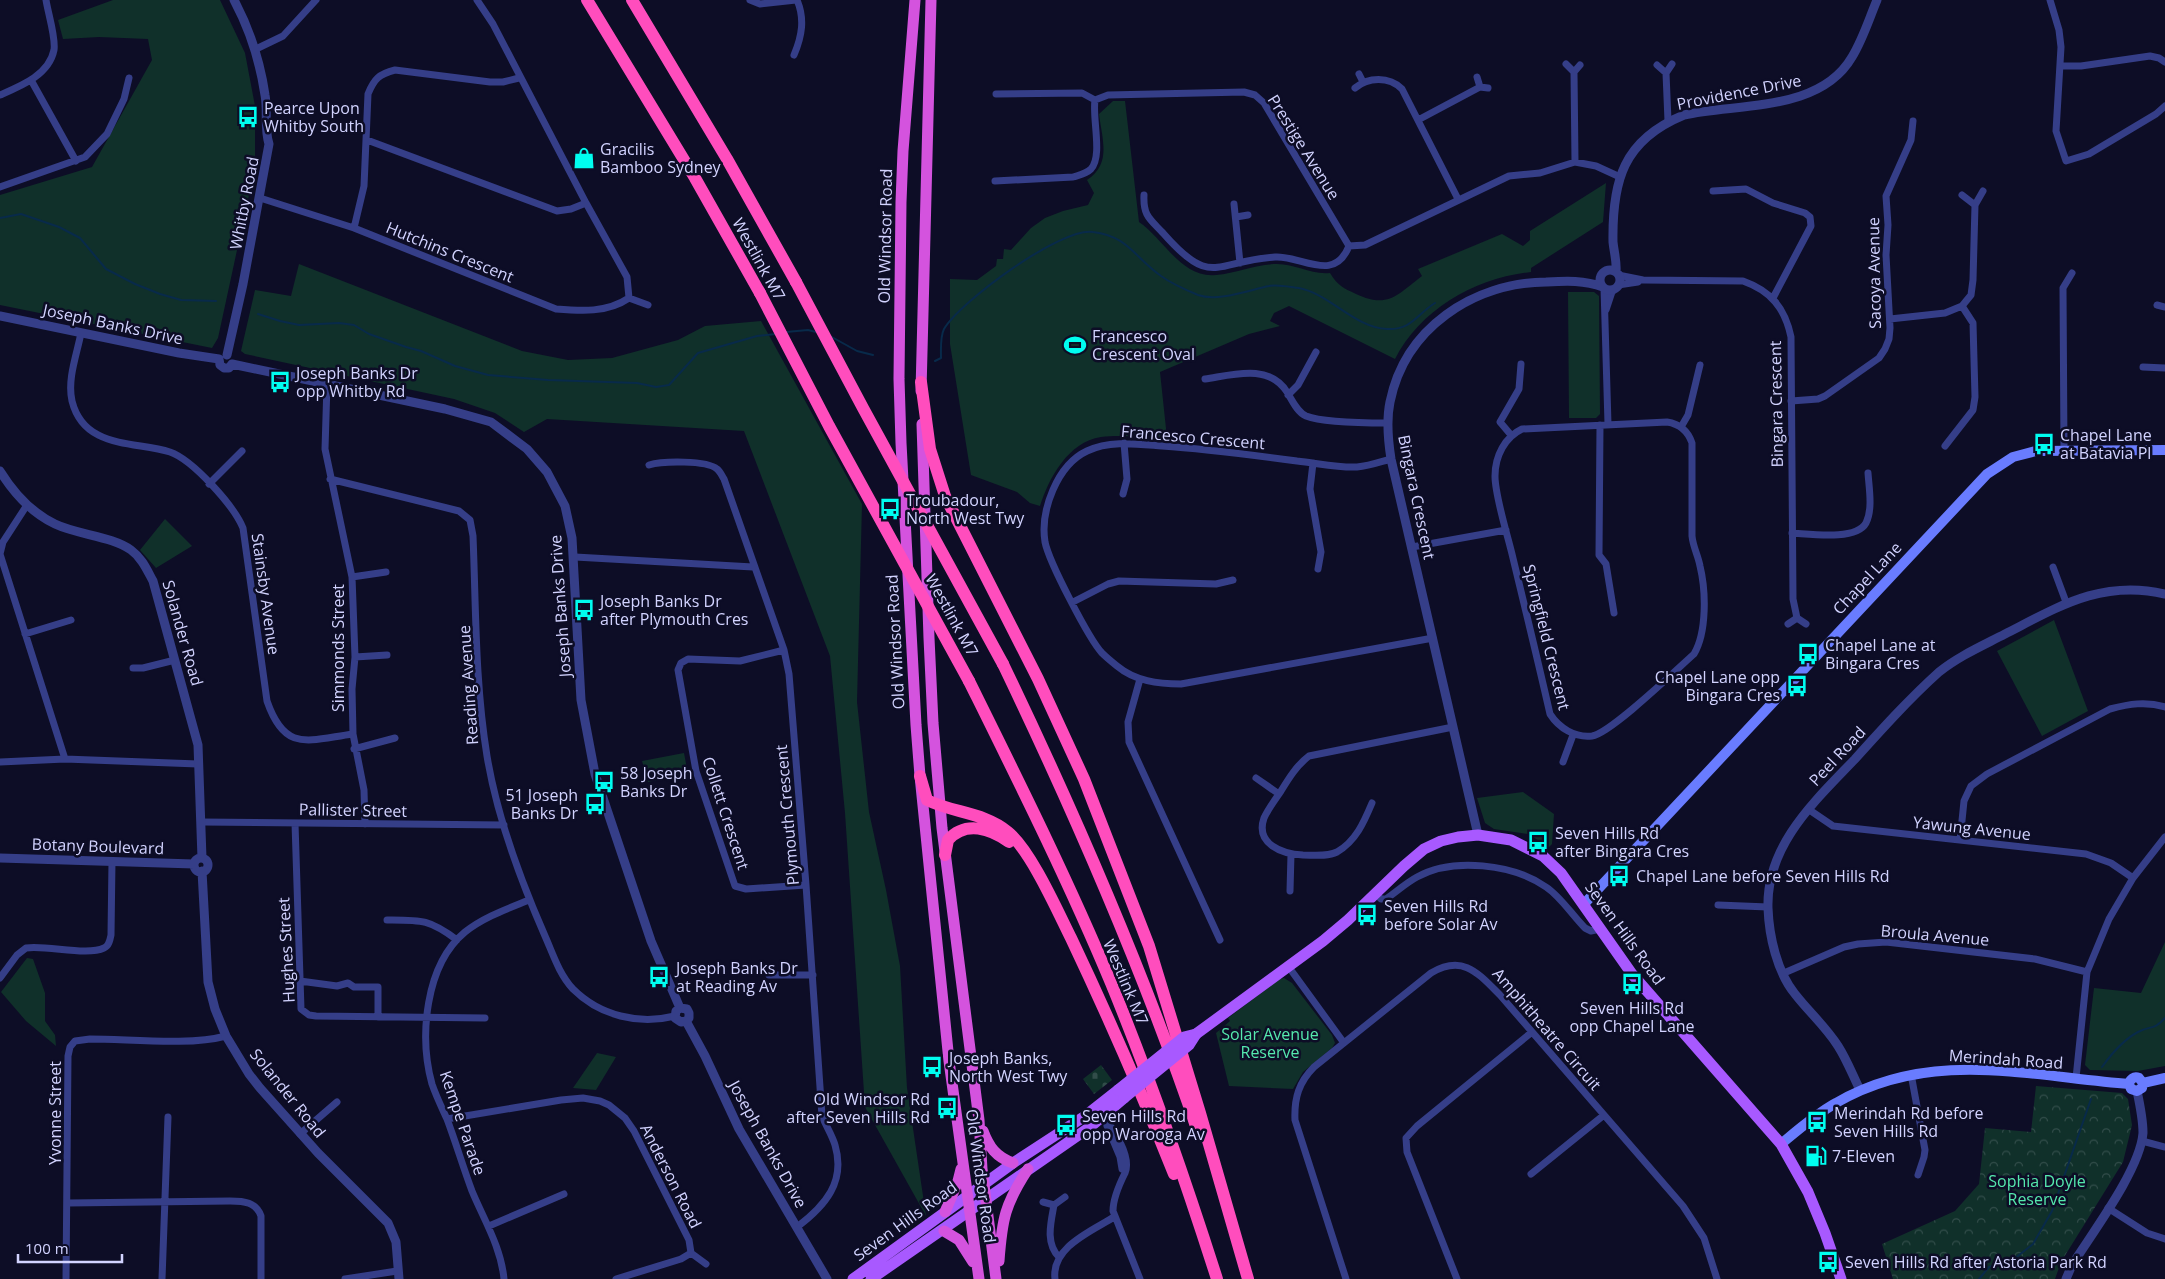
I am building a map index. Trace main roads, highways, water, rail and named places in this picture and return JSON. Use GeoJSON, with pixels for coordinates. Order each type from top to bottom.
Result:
{"type":"FeatureCollection","features":[{"type":"Feature","properties":{"kind":"highway","name":"Westlink M7"},"geometry":{"type":"LineString","coordinates":[[587,0],[690,169],[760,293],[829,426],[969,681],[1057,863],[1110,983],[1161,1110],[1217,1279]]}},
{"type":"Feature","properties":{"kind":"highway","name":"Westlink M7"},"geometry":{"type":"LineString","coordinates":[[632,0],[728,159],[1003,664],[1060,784],[1107,895],[1164,1039],[1212,1175],[1244,1279]]}},
{"type":"Feature","properties":{"kind":"highway","name":"Old Windsor Road"},"geometry":{"type":"LineString","coordinates":[[915,0],[903,151],[900,379],[909,611],[920,776],[948,1061],[978,1275]]}},
{"type":"Feature","properties":{"kind":"highway","name":"Old Windsor Road"},"geometry":{"type":"LineString","coordinates":[[931,0],[920,382],[929,638],[945,854],[997,1279]]}},
{"type":"Feature","properties":{"kind":"highway"},"geometry":{"type":"LineString","coordinates":[[920,382],[930,449],[945,496],[1030,662],[1081,772],[1149,946],[1248,1279]]}},
{"type":"Feature","properties":{"kind":"highway"},"geometry":{"type":"LineString","coordinates":[[920,776],[928,800],[940,806],[981,817],[1007,831],[1021,846],[1054,902],[1114,1031],[1196,1229],[1204,1239]]}},
{"type":"Feature","properties":{"kind":"highway"},"geometry":{"type":"LineString","coordinates":[[945,854],[948,840],[966,829],[979,828],[995,833],[1020,852],[1054,902]]}},
{"type":"Feature","properties":{"kind":"highway"},"geometry":{"type":"LineString","coordinates":[[979,1120],[991,1148],[999,1157],[1014,1163]]}},
{"type":"Feature","properties":{"kind":"highway"},"geometry":{"type":"LineString","coordinates":[[945,1212],[958,1181],[962,1153]]}},
{"type":"Feature","properties":{"kind":"highway"},"geometry":{"type":"LineString","coordinates":[[997,1279],[1004,1214],[1014,1191],[1028,1169]]}},
{"type":"Feature","properties":{"kind":"highway"},"geometry":{"type":"LineString","coordinates":[[944,1230],[963,1245],[978,1275]]}},
{"type":"Feature","properties":{"kind":"main road","name":"Chapel Lane"},"geometry":{"type":"LineString","coordinates":[[1584,904],[1980,480],[2013,457],[2036,451],[2165,450]]}},
{"type":"Feature","properties":{"kind":"main road","name":"Seven Hills Road"},"geometry":{"type":"LineString","coordinates":[[853,1279],[1014,1163],[1189,1045],[1196,1034],[1336,930],[1424,849],[1450,838],[1478,835],[1511,840],[1543,856],[1561,873],[1638,981],[1781,1144],[1808,1192],[1825,1233],[1840,1279]]}},
{"type":"Feature","properties":{"kind":"main road","name":"Merindah Road"},"geometry":{"type":"LineString","coordinates":[[1781,1144],[1813,1117],[1860,1090],[1889,1079],[1911,1074],[1935,1070],[1975,1068],[2136,1086],[2165,1078]]}},
{"type":"Feature","properties":{"kind":"main road","name":"Seven Hills Road"},"geometry":{"type":"LineString","coordinates":[[872,1279],[1090,1127],[1102,1116],[1118,1094]]}},
{"type":"Feature","properties":{"kind":"main road"},"geometry":{"type":"LineString","coordinates":[[1085,1116],[1102,1116]]}},
{"type":"Feature","properties":{"kind":"waterway"},"geometry":{"type":"LineString","coordinates":[[0,218],[21,214],[59,227],[80,238],[106,269],[160,294],[181,300],[216,301]]}},
{"type":"Feature","properties":{"kind":"waterway"},"geometry":{"type":"LineString","coordinates":[[935,361],[941,358],[941,339],[944,329],[970,301],[1036,253],[1059,241],[1078,234],[1093,232],[1115,238],[1165,279],[1206,297],[1234,295],[1272,285],[1299,288],[1310,291],[1364,323],[1387,329],[1403,327],[1435,303]]}},
{"type":"Feature","properties":{"kind":"waterway"},"geometry":{"type":"LineString","coordinates":[[258,314],[299,325],[339,323],[354,325],[369,334],[421,351],[455,366],[488,375],[548,380],[637,383],[656,387],[669,385],[698,353],[757,336],[776,334]]}},
{"type":"Feature","properties":{"kind":"waterway"},"geometry":{"type":"LineString","coordinates":[[786,332],[808,330],[816,332]]}},
{"type":"Feature","properties":{"kind":"waterway"},"geometry":{"type":"LineString","coordinates":[[830,336],[857,351],[873,355]]}},
{"type":"Feature","properties":{"kind":"waterway"},"geometry":{"type":"LineString","coordinates":[[2102,1067],[2127,1039],[2142,1030],[2158,1025],[2165,1018]]}},
{"type":"Feature","properties":{"kind":"waterway"},"geometry":{"type":"LineString","coordinates":[[1979,1279],[1989,1267],[2014,1259],[2033,1244],[2052,1211],[2091,1099]]}},
{"type":"Feature","properties":{"kind":"place","name":"Pearce Upon Whitby South"},"geometry":{"type":"Point","coordinates":[248,117]}},
{"type":"Feature","properties":{"kind":"place","name":"Gracilis Bamboo Sydney"},"geometry":{"type":"Point","coordinates":[584,158]}},
{"type":"Feature","properties":{"kind":"place","name":"Francesco Crescent Oval"},"geometry":{"type":"Point","coordinates":[1075,345]}},
{"type":"Feature","properties":{"kind":"place","name":"Joseph Banks Dr opp Whitby Rd"},"geometry":{"type":"Point","coordinates":[280,382]}},
{"type":"Feature","properties":{"kind":"place","name":"Chapel Lane at Batavia Pl"},"geometry":{"type":"Point","coordinates":[2044,444]}},
{"type":"Feature","properties":{"kind":"place","name":"Troubadour, North West Twy"},"geometry":{"type":"Point","coordinates":[890,509]}},
{"type":"Feature","properties":{"kind":"place","name":"Joseph Banks Dr after Plymouth Cres"},"geometry":{"type":"Point","coordinates":[584,610]}},
{"type":"Feature","properties":{"kind":"place","name":"Chapel Lane at Bingara Cres"},"geometry":{"type":"Point","coordinates":[1808,654]}},
{"type":"Feature","properties":{"kind":"place","name":"Chapel Lane opp Bingara Cres"},"geometry":{"type":"Point","coordinates":[1797,686]}},
{"type":"Feature","properties":{"kind":"place","name":"58 Joseph Banks Dr"},"geometry":{"type":"Point","coordinates":[604,782]}},
{"type":"Feature","properties":{"kind":"place","name":"51 Joseph Banks Dr"},"geometry":{"type":"Point","coordinates":[595,804]}},
{"type":"Feature","properties":{"kind":"place","name":"Seven Hills Rd after Bingara Cres"},"geometry":{"type":"Point","coordinates":[1538,842]}},
{"type":"Feature","properties":{"kind":"place","name":"Chapel Lane before Seven Hills Rd"},"geometry":{"type":"Point","coordinates":[1619,876]}},
{"type":"Feature","properties":{"kind":"place","name":"Seven Hills Rd before Solar Av"},"geometry":{"type":"Point","coordinates":[1367,915]}},
{"type":"Feature","properties":{"kind":"place","name":"Joseph Banks Dr at Reading Av"},"geometry":{"type":"Point","coordinates":[659,977]}},
{"type":"Feature","properties":{"kind":"place","name":"Seven Hills Rd opp Chapel Lane"},"geometry":{"type":"Point","coordinates":[1632,984]}},
{"type":"Feature","properties":{"kind":"place","name":"Joseph Banks, North West Twy"},"geometry":{"type":"Point","coordinates":[932,1067]}},
{"type":"Feature","properties":{"kind":"place","name":"Old Windsor Rd after Seven Hills Rd"},"geometry":{"type":"Point","coordinates":[947,1108]}},
{"type":"Feature","properties":{"kind":"place","name":"Merindah Rd before Seven Hills Rd"},"geometry":{"type":"Point","coordinates":[1817,1122]}},
{"type":"Feature","properties":{"kind":"place","name":"Seven Hills Rd opp Warooga Av"},"geometry":{"type":"Point","coordinates":[1066,1125]}},
{"type":"Feature","properties":{"kind":"place","name":"7-Eleven"},"geometry":{"type":"Point","coordinates":[1816,1156]}},
{"type":"Feature","properties":{"kind":"place","name":"Seven Hills Rd after Astoria Park Rd"},"geometry":{"type":"Point","coordinates":[1828,1262]}},
{"type":"Feature","properties":{"kind":"park label","name":"Solar Avenue Reserve"},"geometry":{"type":"Point","coordinates":[1270,1043]}},
{"type":"Feature","properties":{"kind":"park label","name":"Sophia Doyle Reserve"},"geometry":{"type":"Point","coordinates":[2037,1190]}}]}
